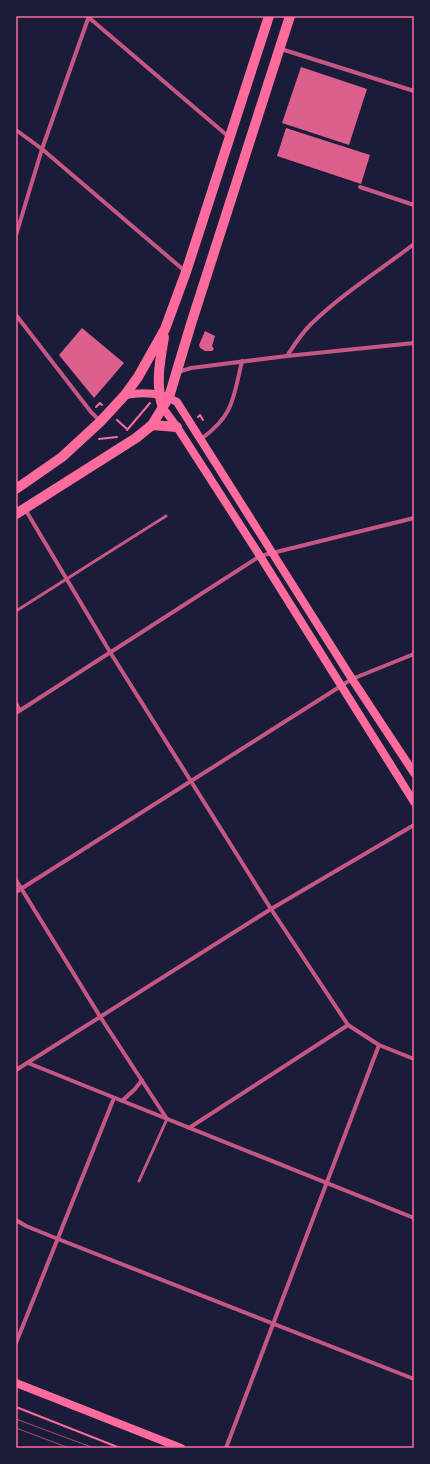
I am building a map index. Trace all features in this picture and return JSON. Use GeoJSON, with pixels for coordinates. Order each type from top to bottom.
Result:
{"type":"FeatureCollection","features":[{"type":"Feature","properties":{"kind":"main road"},"geometry":{"type":"LineString","coordinates":[[16,489],[62,457],[100,422],[125,395],[142,370],[165,329],[186,272],[269,16]]}},
{"type":"Feature","properties":{"kind":"main road"},"geometry":{"type":"LineString","coordinates":[[20,511],[136,438],[152,425],[169,397],[290,16]]}},
{"type":"Feature","properties":{"kind":"main road"},"geometry":{"type":"LineString","coordinates":[[165,329],[158,370],[157,395],[163,408],[260,556],[414,802]]}},
{"type":"Feature","properties":{"kind":"main road"},"geometry":{"type":"LineString","coordinates":[[158,370],[167,374],[178,372]]}},
{"type":"Feature","properties":{"kind":"main road"},"geometry":{"type":"LineString","coordinates":[[125,395],[157,395],[169,397],[177,402],[352,679],[414,773]]}},
{"type":"Feature","properties":{"kind":"main road"},"geometry":{"type":"LineString","coordinates":[[152,425],[177,428]]}},
{"type":"Feature","properties":{"kind":"main road"},"geometry":{"type":"LineString","coordinates":[[16,1383],[181,1448]]}},
{"type":"Feature","properties":{"kind":"street"},"geometry":{"type":"LineString","coordinates":[[16,235],[42,149],[88,16],[230,137]]}},
{"type":"Feature","properties":{"kind":"street"},"geometry":{"type":"LineString","coordinates":[[280,48],[414,91]]}},
{"type":"Feature","properties":{"kind":"street"},"geometry":{"type":"LineString","coordinates":[[16,130],[42,149],[186,272]]}},
{"type":"Feature","properties":{"kind":"street"},"geometry":{"type":"LineString","coordinates":[[360,188],[414,206]]}},
{"type":"Feature","properties":{"kind":"street"},"geometry":{"type":"LineString","coordinates":[[287,356],[298,338],[311,324],[337,302],[414,244]]}},
{"type":"Feature","properties":{"kind":"street"},"geometry":{"type":"LineString","coordinates":[[16,315],[100,422]]}},
{"type":"Feature","properties":{"kind":"street"},"geometry":{"type":"LineString","coordinates":[[178,372],[191,368],[287,356],[414,343]]}},
{"type":"Feature","properties":{"kind":"street"},"geometry":{"type":"LineString","coordinates":[[201,439],[220,424],[229,410],[242,362]]}},
{"type":"Feature","properties":{"kind":"street"},"geometry":{"type":"LineString","coordinates":[[20,511],[67,578],[110,652],[191,781],[271,908],[348,1025],[379,1046],[414,1059]]}},
{"type":"Feature","properties":{"kind":"street"},"geometry":{"type":"LineString","coordinates":[[16,713],[260,556],[414,518]]}},
{"type":"Feature","properties":{"kind":"street"},"geometry":{"type":"LineString","coordinates":[[16,892],[352,679],[414,654]]}},
{"type":"Feature","properties":{"kind":"street"},"geometry":{"type":"LineString","coordinates":[[16,1070],[101,1018],[271,908],[414,825]]}},
{"type":"Feature","properties":{"kind":"street"},"geometry":{"type":"LineString","coordinates":[[16,880],[101,1018],[167,1119]]}},
{"type":"Feature","properties":{"kind":"street"},"geometry":{"type":"LineString","coordinates":[[189,1128],[348,1025]]}},
{"type":"Feature","properties":{"kind":"street"},"geometry":{"type":"LineString","coordinates":[[226,1448],[379,1046]]}},
{"type":"Feature","properties":{"kind":"street"},"geometry":{"type":"LineString","coordinates":[[28,1063],[414,1218]]}},
{"type":"Feature","properties":{"kind":"street"},"geometry":{"type":"LineString","coordinates":[[122,1101],[142,1080]]}},
{"type":"Feature","properties":{"kind":"street"},"geometry":{"type":"LineString","coordinates":[[16,1343],[114,1098]]}},
{"type":"Feature","properties":{"kind":"street"},"geometry":{"type":"LineString","coordinates":[[16,1220],[26,1226],[58,1239],[414,1379]]}},
{"type":"Feature","properties":{"kind":"lane"},"geometry":{"type":"LineString","coordinates":[[16,611],[166,516]]}},
{"type":"Feature","properties":{"kind":"lane"},"geometry":{"type":"LineString","coordinates":[[16,702],[20,710]]}},
{"type":"Feature","properties":{"kind":"lane"},"geometry":{"type":"LineString","coordinates":[[139,1181],[167,1119]]}},
{"type":"Feature","properties":{"kind":"path"},"geometry":{"type":"LineString","coordinates":[[124,432],[128,430],[157,395]]}},
{"type":"Feature","properties":{"kind":"path"},"geometry":{"type":"LineString","coordinates":[[95,408],[100,403],[103,406]]}},
{"type":"Feature","properties":{"kind":"path"},"geometry":{"type":"LineString","coordinates":[[197,417],[200,415],[203,420]]}},
{"type":"Feature","properties":{"kind":"path"},"geometry":{"type":"LineString","coordinates":[[114,417],[128,430]]}},
{"type":"Feature","properties":{"kind":"path"},"geometry":{"type":"LineString","coordinates":[[16,1407],[120,1448]]}},
{"type":"Feature","properties":{"kind":"building"},"geometry":{"type":"Polygon","coordinates":[[[301,67],[367,89],[349,145],[282,123],[301,67]]]}},
{"type":"Feature","properties":{"kind":"building"},"geometry":{"type":"Polygon","coordinates":[[[286,128],[370,155],[361,184],[277,156],[286,128]]]}},
{"type":"Feature","properties":{"kind":"building"},"geometry":{"type":"Polygon","coordinates":[[[82,328],[124,363],[94,398],[59,355],[82,328]]]}},
{"type":"Feature","properties":{"kind":"building"},"geometry":{"type":"Polygon","coordinates":[[[205,331],[215,336],[212,346],[214,349],[212,351],[205,351],[200,348],[199,345],[205,331]]]}},
{"type":"Feature","properties":{"kind":"waterway"},"geometry":{"type":"LineString","coordinates":[[16,1444],[25,1448]]}},
{"type":"Feature","properties":{"kind":"tram line"},"geometry":{"type":"LineString","coordinates":[[16,1419],[94,1448]]}},
{"type":"Feature","properties":{"kind":"tram line"},"geometry":{"type":"LineString","coordinates":[[16,1428],[69,1448]]}}]}
